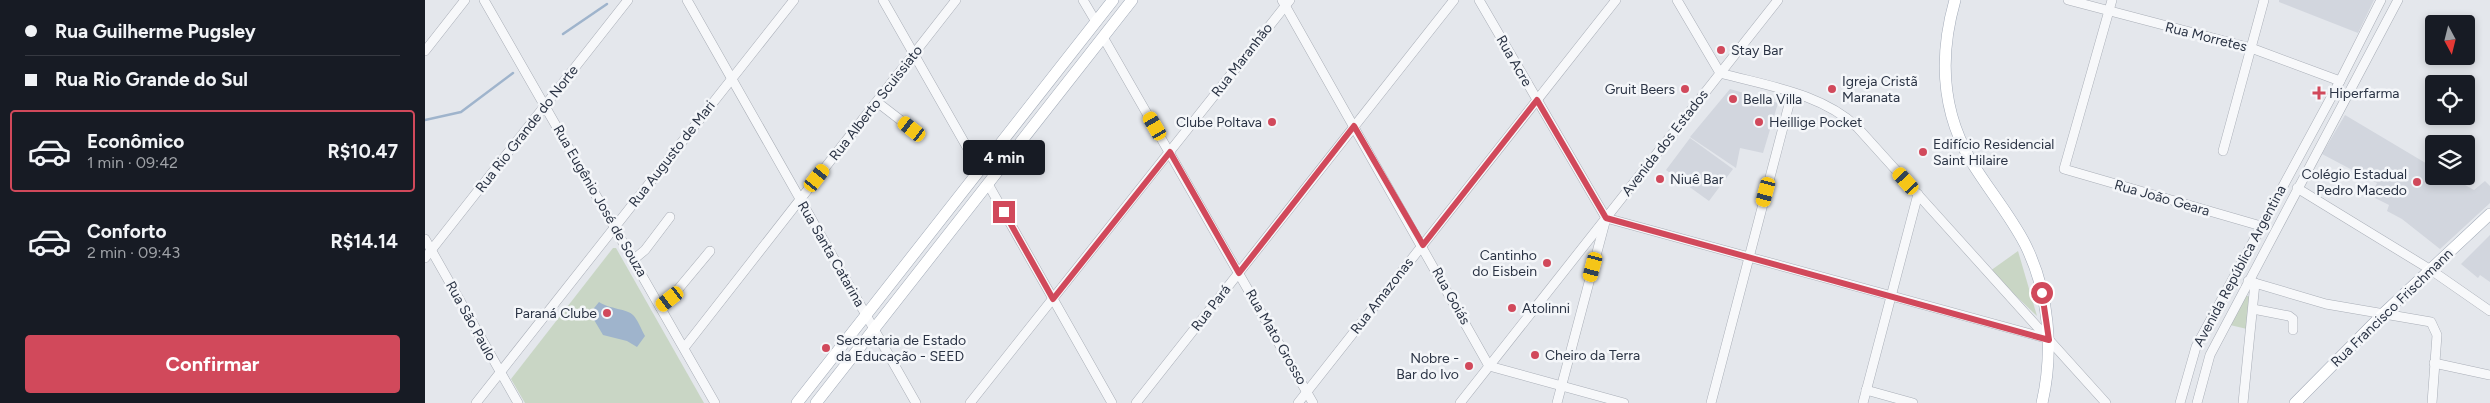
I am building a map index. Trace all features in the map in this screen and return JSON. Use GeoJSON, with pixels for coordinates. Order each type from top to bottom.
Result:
{"type":"FeatureCollection","features":[{"type":"Feature","properties":{"kind":"main road"},"geometry":{"type":"LineString","coordinates":[[797,403],[806,397],[865,315],[1113,0]]}},
{"type":"Feature","properties":{"kind":"main road"},"geometry":{"type":"LineString","coordinates":[[816,403],[1133,0]]}},
{"type":"Feature","properties":{"kind":"main road"},"geometry":{"type":"LineString","coordinates":[[1955,0],[1943,56],[1943,74],[1949,107],[1968,155],[2017,230],[2032,260],[2042,293],[2049,340],[2047,372],[2042,403]]}},
{"type":"Feature","properties":{"kind":"main road","name":"Rua Francisco Frischmann"},"geometry":{"type":"LineString","coordinates":[[2295,403],[2384,313],[2490,214]]}},
{"type":"Feature","properties":{"kind":"street"},"geometry":{"type":"LineString","coordinates":[[425,51],[465,0]]}},
{"type":"Feature","properties":{"kind":"street","name":"Rua Eugênio José de Souza"},"geometry":{"type":"LineString","coordinates":[[484,0],[715,403]]}},
{"type":"Feature","properties":{"kind":"street","name":"Rua Rio Grande do Norte"},"geometry":{"type":"LineString","coordinates":[[428,254],[628,0]]}},
{"type":"Feature","properties":{"kind":"street","name":"Rua Santa Catarina"},"geometry":{"type":"LineString","coordinates":[[687,0],[916,403]]}},
{"type":"Feature","properties":{"kind":"street","name":"Rua Augusto de Mari"},"geometry":{"type":"LineString","coordinates":[[476,403],[793,0]]}},
{"type":"Feature","properties":{"kind":"street"},"geometry":{"type":"LineString","coordinates":[[883,0],[980,170]]}},
{"type":"Feature","properties":{"kind":"street","name":"Rua Alberto Scuissiato"},"geometry":{"type":"LineString","coordinates":[[684,348],[956,0]]}},
{"type":"Feature","properties":{"kind":"street"},"geometry":{"type":"LineString","coordinates":[[1083,0],[1096,22]]}},
{"type":"Feature","properties":{"kind":"street","name":"Rua Pará"},"geometry":{"type":"LineString","coordinates":[[1136,403],[1454,0]]}},
{"type":"Feature","properties":{"kind":"street","name":"Rua Acre"},"geometry":{"type":"LineString","coordinates":[[1479,0],[1606,218]]}},
{"type":"Feature","properties":{"kind":"street","name":"Rua Amazonas"},"geometry":{"type":"LineString","coordinates":[[1298,403],[1616,0]]}},
{"type":"Feature","properties":{"kind":"street"},"geometry":{"type":"LineString","coordinates":[[1677,0],[1720,74],[1792,93],[1831,107],[1849,120],[2106,403]]}},
{"type":"Feature","properties":{"kind":"street","name":"Avenida dos Estados"},"geometry":{"type":"LineString","coordinates":[[1460,403],[1777,0]]}},
{"type":"Feature","properties":{"kind":"street","name":"Rua Morretes"},"geometry":{"type":"LineString","coordinates":[[2068,0],[2251,48],[2340,81]]}},
{"type":"Feature","properties":{"kind":"street"},"geometry":{"type":"LineString","coordinates":[[2109,12],[2112,0]]}},
{"type":"Feature","properties":{"kind":"street"},"geometry":{"type":"LineString","coordinates":[[2223,150],[2264,0]]}},
{"type":"Feature","properties":{"kind":"street","name":"Avenida República Argentina"},"geometry":{"type":"LineString","coordinates":[[2179,403],[2196,347],[2340,81],[2381,0]]}},
{"type":"Feature","properties":{"kind":"street","name":"Avenida República Argentina"},"geometry":{"type":"LineString","coordinates":[[2197,403],[2210,354],[2251,282],[2297,188],[2398,0]]}},
{"type":"Feature","properties":{"kind":"street","name":"Rua Goiás"},"geometry":{"type":"LineString","coordinates":[[1286,2],[1489,366]]}},
{"type":"Feature","properties":{"kind":"street","name":"Rua Maranhão"},"geometry":{"type":"LineString","coordinates":[[970,403],[1170,152],[1286,2]]}},
{"type":"Feature","properties":{"kind":"street","name":"Rua João Geara"},"geometry":{"type":"LineString","coordinates":[[2109,12],[2064,169],[2261,226]]}},
{"type":"Feature","properties":{"kind":"street","name":"Rua Mato Grosso"},"geometry":{"type":"LineString","coordinates":[[1103,37],[1313,403]]}},
{"type":"Feature","properties":{"kind":"street"},"geometry":{"type":"LineString","coordinates":[[1711,403],[1792,93]]}},
{"type":"Feature","properties":{"kind":"street"},"geometry":{"type":"LineString","coordinates":[[877,102],[912,129]]}},
{"type":"Feature","properties":{"kind":"street"},"geometry":{"type":"LineString","coordinates":[[988,184],[1112,403]]}},
{"type":"Feature","properties":{"kind":"street"},"geometry":{"type":"LineString","coordinates":[[2297,188],[2431,270],[2490,311]]}},
{"type":"Feature","properties":{"kind":"street"},"geometry":{"type":"LineString","coordinates":[[1863,403],[1918,194]]}},
{"type":"Feature","properties":{"kind":"street"},"geometry":{"type":"LineString","coordinates":[[633,260],[645,250],[670,217]]}},
{"type":"Feature","properties":{"kind":"street"},"geometry":{"type":"LineString","coordinates":[[1557,403],[1606,218],[2049,340]]}},
{"type":"Feature","properties":{"kind":"street","name":"Rua São Paulo"},"geometry":{"type":"LineString","coordinates":[[425,239],[428,254],[517,403]]}},
{"type":"Feature","properties":{"kind":"street"},"geometry":{"type":"LineString","coordinates":[[660,307],[676,292],[710,251]]}},
{"type":"Feature","properties":{"kind":"street"},"geometry":{"type":"LineString","coordinates":[[2243,403],[2253,309],[2251,282],[2326,304],[2431,322],[2437,335],[2431,403]]}},
{"type":"Feature","properties":{"kind":"street"},"geometry":{"type":"LineString","coordinates":[[2253,309],[2289,316],[2293,319],[2293,330]]}},
{"type":"Feature","properties":{"kind":"street"},"geometry":{"type":"LineString","coordinates":[[2434,363],[2490,376]]}},
{"type":"Feature","properties":{"kind":"street"},"geometry":{"type":"LineString","coordinates":[[1489,366],[1625,403]]}},
{"type":"Feature","properties":{"kind":"street"},"geometry":{"type":"LineString","coordinates":[[1866,390],[1913,403]]}},
{"type":"Feature","properties":{"kind":"shaded area"},"geometry":{"type":"Polygon","coordinates":[[[2279,0],[2374,0],[2358,33],[2279,2],[2279,0]]]}},
{"type":"Feature","properties":{"kind":"shaded area"},"geometry":{"type":"Polygon","coordinates":[[[1730,89],[1778,103],[1763,153],[1740,148],[1736,168],[1690,137],[1730,89]]]}},
{"type":"Feature","properties":{"kind":"shaded area","name":"Colégio Estadual Pedro Macedo"},"geometry":{"type":"Polygon","coordinates":[[[2345,115],[2425,163],[2425,185],[2465,185],[2474,190],[2485,181],[2490,186],[2490,203],[2440,249],[2402,219],[2387,211],[2389,205],[2371,196],[2377,183],[2322,154],[2345,115]]]}},
{"type":"Feature","properties":{"kind":"shaded area"},"geometry":{"type":"Polygon","coordinates":[[[1690,138],[1733,169],[1709,201],[1666,170],[1690,138]]]}},
{"type":"Feature","properties":{"kind":"shaded area"},"geometry":{"type":"Polygon","coordinates":[[[2490,235],[2490,282],[2480,275],[2478,278],[2461,264],[2490,235]]]}},
{"type":"Feature","properties":{"kind":"green space","name":"Paraná Clube"},"geometry":{"type":"Polygon","coordinates":[[[613,248],[616,248],[704,403],[525,403],[511,379],[613,248]]]}},
{"type":"Feature","properties":{"kind":"green space"},"geometry":{"type":"Polygon","coordinates":[[[2018,251],[2037,316],[1990,271],[2018,251]]]}},
{"type":"Feature","properties":{"kind":"green space"},"geometry":{"type":"Polygon","coordinates":[[[2244,295],[2251,297],[2247,329],[2230,325],[2244,295]]]}},
{"type":"Feature","properties":{"kind":"water"},"geometry":{"type":"Polygon","coordinates":[[[599,302],[627,311],[635,317],[645,336],[637,347],[627,341],[603,335],[590,313],[599,302]]]}},
{"type":"Feature","properties":{"kind":"waterway"},"geometry":{"type":"LineString","coordinates":[[563,34],[607,4]]}},
{"type":"Feature","properties":{"kind":"waterway"},"geometry":{"type":"LineString","coordinates":[[425,120],[461,112],[513,73]]}},
{"type":"Feature","properties":{"kind":"place","name":"Stay Bar"},"geometry":{"type":"Point","coordinates":[1721,50]}},
{"type":"Feature","properties":{"kind":"place","name":"Gruit Beers"},"geometry":{"type":"Point","coordinates":[1685,89]}},
{"type":"Feature","properties":{"kind":"place","name":"Igreja Cristã Maranata"},"geometry":{"type":"Point","coordinates":[1832,89]}},
{"type":"Feature","properties":{"kind":"place","name":"Hiperfarma"},"geometry":{"type":"Point","coordinates":[2319,93]}},
{"type":"Feature","properties":{"kind":"place","name":"Bella Villa"},"geometry":{"type":"Point","coordinates":[1733,99]}},
{"type":"Feature","properties":{"kind":"place","name":"Clube Poltava"},"geometry":{"type":"Point","coordinates":[1272,122]}},
{"type":"Feature","properties":{"kind":"place","name":"Heillige Pocket"},"geometry":{"type":"Point","coordinates":[1759,122]}},
{"type":"Feature","properties":{"kind":"place","name":"Edifício Residencial Saint Hilaire"},"geometry":{"type":"Point","coordinates":[1923,152]}},
{"type":"Feature","properties":{"kind":"place","name":"Niuê Bar"},"geometry":{"type":"Point","coordinates":[1660,179]}},
{"type":"Feature","properties":{"kind":"place","name":"Colégio Estadual Pedro Macedo"},"geometry":{"type":"Point","coordinates":[2417,182]}},
{"type":"Feature","properties":{"kind":"place","name":"Cantinho do Eisbein"},"geometry":{"type":"Point","coordinates":[1547,263]}},
{"type":"Feature","properties":{"kind":"place","name":"Atolinni"},"geometry":{"type":"Point","coordinates":[1512,308]}},
{"type":"Feature","properties":{"kind":"place","name":"Paraná Clube"},"geometry":{"type":"Point","coordinates":[607,313]}},
{"type":"Feature","properties":{"kind":"place","name":"Secretaria de Estado da Educação - SEED"},"geometry":{"type":"Point","coordinates":[826,348]}},
{"type":"Feature","properties":{"kind":"place","name":"Cheiro da Terra"},"geometry":{"type":"Point","coordinates":[1535,355]}},
{"type":"Feature","properties":{"kind":"place","name":"Nobre - Bar do Ivo"},"geometry":{"type":"Point","coordinates":[1469,366]}},
{"type":"Feature","properties":{"kind":"route"},"geometry":{"type":"LineString","coordinates":[[1004,212],[1053,299],[1170,152],[1239,273],[1354,126],[1423,245],[1537,100],[1606,218],[1761,259],[2049,340],[2042,293]]}}]}
